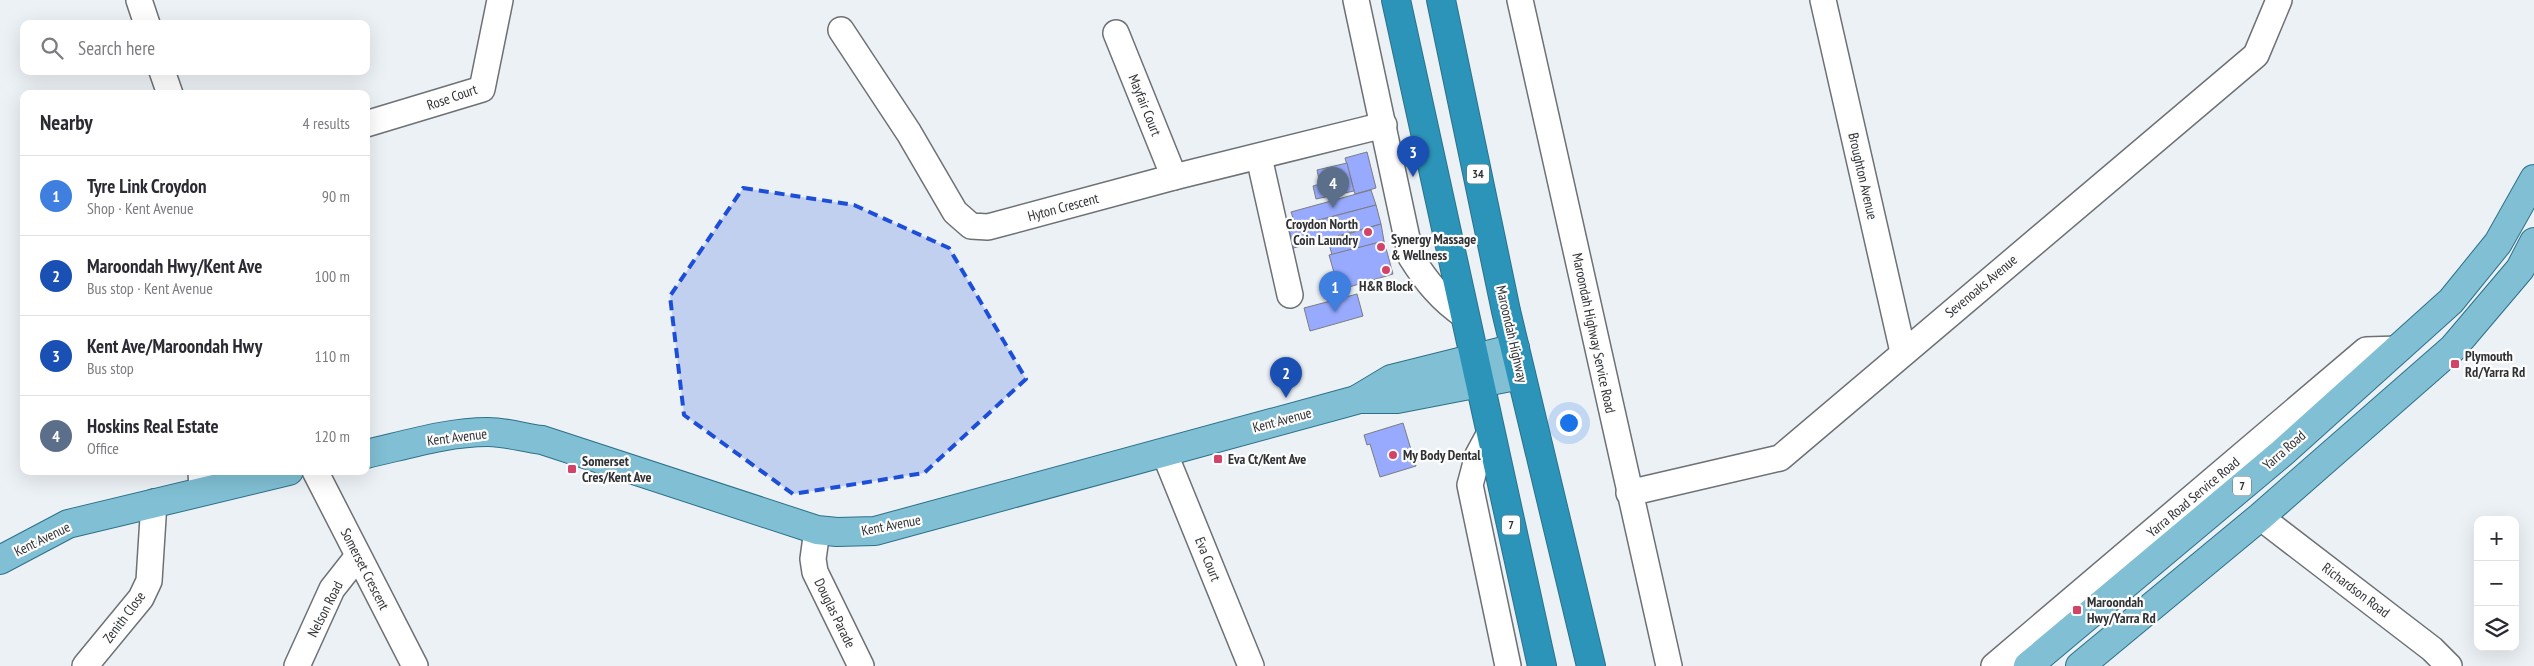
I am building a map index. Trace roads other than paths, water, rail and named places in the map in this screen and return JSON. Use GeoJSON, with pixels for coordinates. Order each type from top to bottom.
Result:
{"type":"FeatureCollection","features":[{"type":"Feature","properties":{"kind":"highway"},"geometry":{"type":"LineString","coordinates":[[1396,0],[1480,384]]}},
{"type":"Feature","properties":{"kind":"highway","name":"Maroondah Highway"},"geometry":{"type":"LineString","coordinates":[[1441,0],[1521,375],[1591,662]]}},
{"type":"Feature","properties":{"kind":"highway","name":"7"},"geometry":{"type":"LineString","coordinates":[[1480,384],[1542,666]]}},
{"type":"Feature","properties":{"kind":"main road","name":"7"},"geometry":{"type":"LineString","coordinates":[[2498,243],[2534,179]]}},
{"type":"Feature","properties":{"kind":"main road"},"geometry":{"type":"LineString","coordinates":[[2091,663],[2260,518],[2453,348],[2530,258],[2498,243]]}},
{"type":"Feature","properties":{"kind":"main road","name":"Yarra Road"},"geometry":{"type":"LineString","coordinates":[[2028,666],[2282,453],[2399,350],[2451,301],[2498,243]]}},
{"type":"Feature","properties":{"kind":"main road","name":"Kent Avenue"},"geometry":{"type":"LineString","coordinates":[[1356,400],[1391,379],[1515,348]]}},
{"type":"Feature","properties":{"kind":"main road","name":"Kent Avenue"},"geometry":{"type":"LineString","coordinates":[[370,453],[459,434],[490,432],[514,435],[542,440],[817,530],[844,532],[875,531],[1356,400],[1397,399],[1521,375]]}},
{"type":"Feature","properties":{"kind":"main road","name":"Kent Avenue"},"geometry":{"type":"LineString","coordinates":[[0,560],[68,524],[154,502],[202,481],[254,475]]}},
{"type":"Feature","properties":{"kind":"street"},"geometry":{"type":"LineString","coordinates":[[139,0],[146,20]]}},
{"type":"Feature","properties":{"kind":"street","name":"Rose Court"},"geometry":{"type":"LineString","coordinates":[[370,123],[482,89],[500,0]]}},
{"type":"Feature","properties":{"kind":"street"},"geometry":{"type":"LineString","coordinates":[[1356,0],[1411,257],[1425,280],[1446,304],[1465,316]]}},
{"type":"Feature","properties":{"kind":"street","name":"Maroondah Highway Service Road"},"geometry":{"type":"LineString","coordinates":[[1520,0],[1669,666]]}},
{"type":"Feature","properties":{"kind":"street","name":"Broughton Avenue"},"geometry":{"type":"LineString","coordinates":[[1823,0],[1903,352]]}},
{"type":"Feature","properties":{"kind":"street","name":"Sevenoaks Avenue"},"geometry":{"type":"LineString","coordinates":[[1629,494],[1780,458],[2256,55],[2279,0]]}},
{"type":"Feature","properties":{"kind":"street","name":"Hyton Crescent"},"geometry":{"type":"LineString","coordinates":[[841,30],[909,133],[955,212],[971,226],[988,227],[1174,177],[1384,125]]}},
{"type":"Feature","properties":{"kind":"street","name":"Mayfair Court"},"geometry":{"type":"LineString","coordinates":[[1116,33],[1174,177]]}},
{"type":"Feature","properties":{"kind":"street"},"geometry":{"type":"LineString","coordinates":[[163,75],[169,90]]}},
{"type":"Feature","properties":{"kind":"street"},"geometry":{"type":"LineString","coordinates":[[1259,157],[1290,295]]}},
{"type":"Feature","properties":{"kind":"street","name":"Yarra Road Service Road"},"geometry":{"type":"LineString","coordinates":[[1994,666],[2366,350],[2399,350]]}},
{"type":"Feature","properties":{"kind":"street"},"geometry":{"type":"LineString","coordinates":[[1491,431],[1478,455],[1470,485],[1508,666]]}},
{"type":"Feature","properties":{"kind":"street","name":"Eva Court"},"geometry":{"type":"LineString","coordinates":[[1164,452],[1252,666]]}},
{"type":"Feature","properties":{"kind":"street","name":"Somerset Crescent"},"geometry":{"type":"LineString","coordinates":[[317,475],[415,666]]}},
{"type":"Feature","properties":{"kind":"street","name":"Zenith Close"},"geometry":{"type":"LineString","coordinates":[[85,666],[141,598],[149,581],[154,502]]}},
{"type":"Feature","properties":{"kind":"street","name":"Richardson Road"},"geometry":{"type":"LineString","coordinates":[[2260,518],[2432,648],[2449,666]]}},
{"type":"Feature","properties":{"kind":"street","name":"Douglas Parade"},"geometry":{"type":"LineString","coordinates":[[817,530],[814,559],[815,572],[861,666]]}},
{"type":"Feature","properties":{"kind":"street","name":"Nelson Road"},"geometry":{"type":"LineString","coordinates":[[297,666],[332,589],[358,556]]}},
{"type":"Feature","properties":{"kind":"place","name":"Kent Ave/Maroondah Hwy"},"geometry":{"type":"Point","coordinates":[1413,177]}},
{"type":"Feature","properties":{"kind":"place","name":"Hoskins Real Estate"},"geometry":{"type":"Point","coordinates":[1333,208]}},
{"type":"Feature","properties":{"kind":"place","name":"Croydon North Coin Laundry"},"geometry":{"type":"Point","coordinates":[1368,232]}},
{"type":"Feature","properties":{"kind":"place","name":"Synergy Massage & Wellness"},"geometry":{"type":"Point","coordinates":[1381,247]}},
{"type":"Feature","properties":{"kind":"place","name":"H&R Block"},"geometry":{"type":"Point","coordinates":[1386,270]}},
{"type":"Feature","properties":{"kind":"place","name":"Tyre Link Croydon"},"geometry":{"type":"Point","coordinates":[1335,312]}},
{"type":"Feature","properties":{"kind":"place","name":"Plymouth Rd/Yarra Rd"},"geometry":{"type":"Point","coordinates":[2455,364]}},
{"type":"Feature","properties":{"kind":"place","name":"Maroondah Hwy/Kent Ave"},"geometry":{"type":"Point","coordinates":[1286,398]}},
{"type":"Feature","properties":{"kind":"place","name":"My Body Dental"},"geometry":{"type":"Point","coordinates":[1393,455]}},
{"type":"Feature","properties":{"kind":"place","name":"Eva Ct/Kent Ave"},"geometry":{"type":"Point","coordinates":[1218,459]}},
{"type":"Feature","properties":{"kind":"place","name":"Somerset Cres/Kent Ave"},"geometry":{"type":"Point","coordinates":[572,469]}},
{"type":"Feature","properties":{"kind":"place","name":"Maroondah Hwy/Yarra Rd"},"geometry":{"type":"Point","coordinates":[2077,610]}}]}
